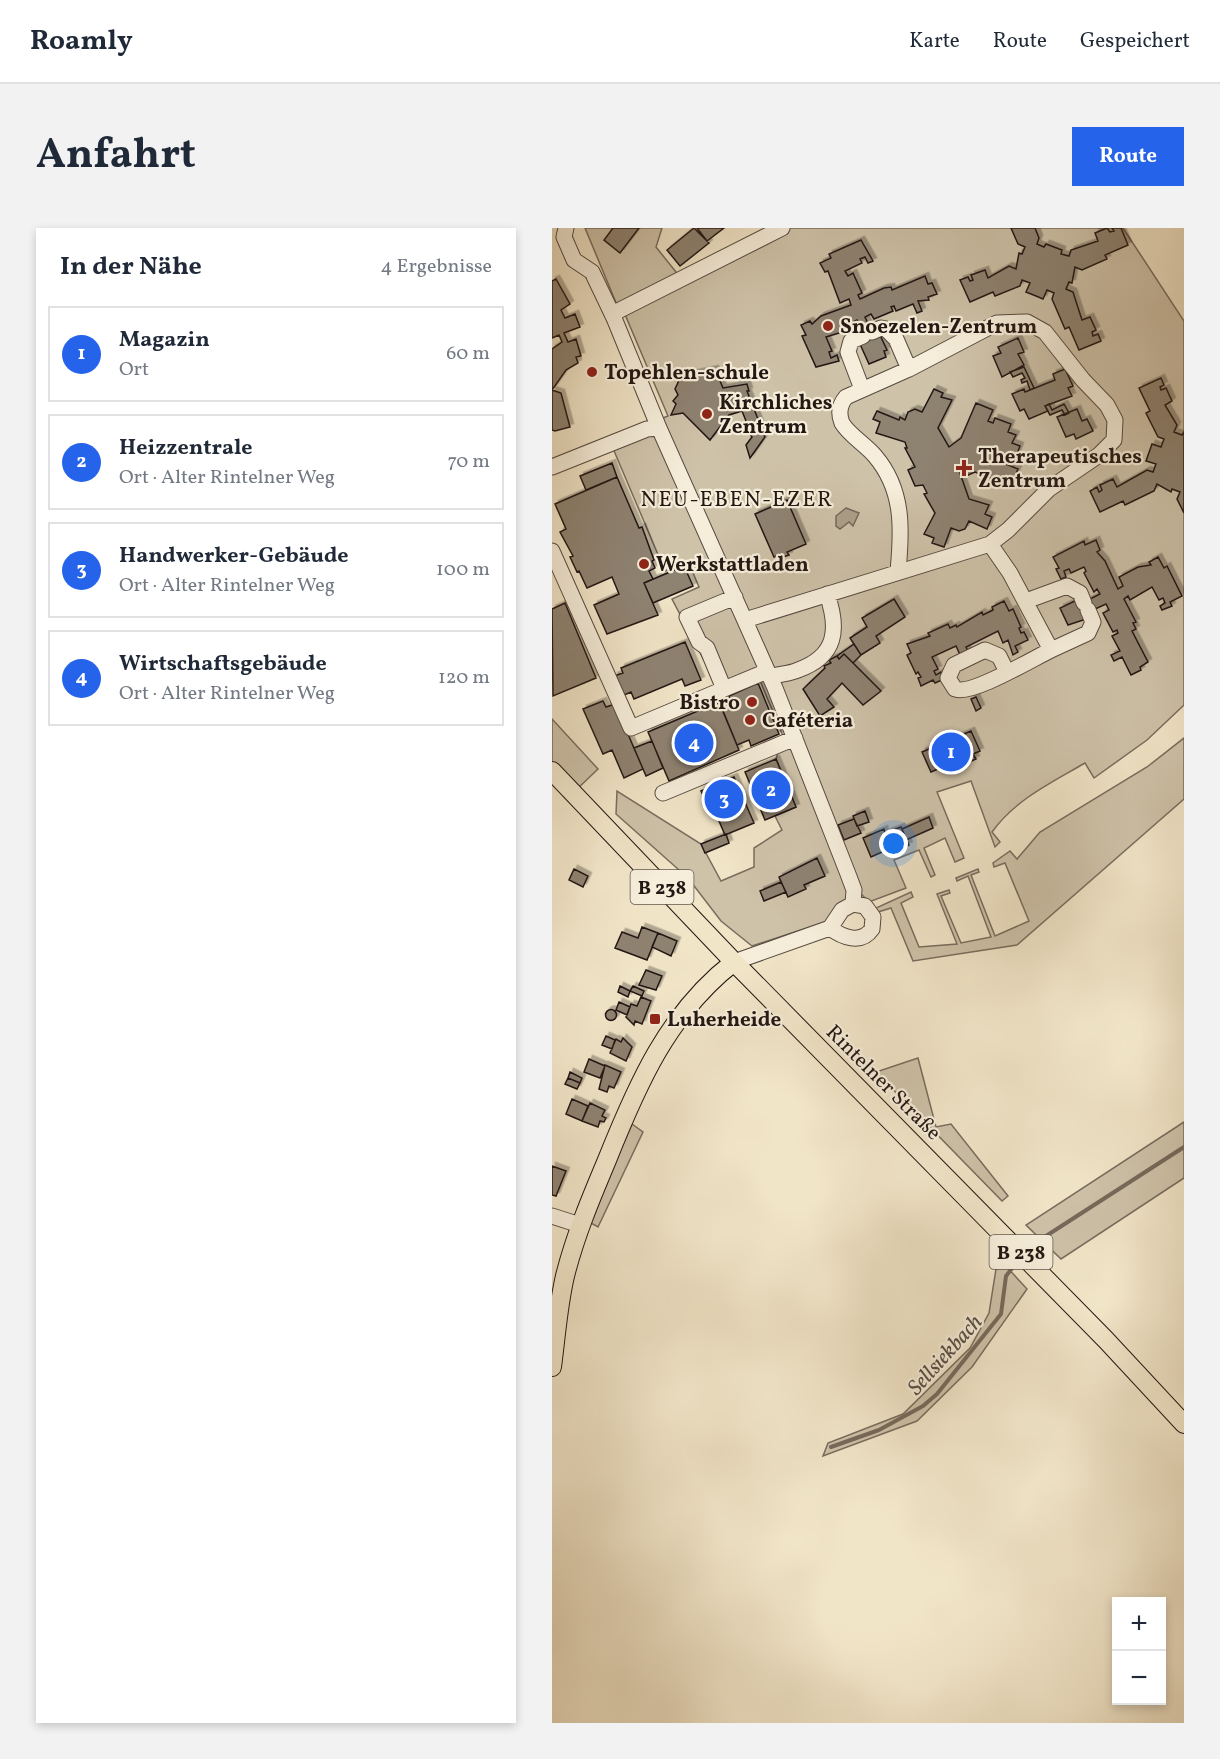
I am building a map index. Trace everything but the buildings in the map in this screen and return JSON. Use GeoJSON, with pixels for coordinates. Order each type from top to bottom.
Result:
{"type":"FeatureCollection","features":[{"type":"Feature","properties":{"kind":"main road","name":"Rintelner Straße"},"geometry":{"type":"LineString","coordinates":[[552,771],[734,962],[1098,1331],[1184,1424]]}},
{"type":"Feature","properties":{"kind":"main road"},"geometry":{"type":"LineString","coordinates":[[552,1367],[565,1278],[580,1225],[640,1079],[663,1041],[708,983],[734,962]]}},
{"type":"Feature","properties":{"kind":"street"},"geometry":{"type":"LineString","coordinates":[[566,228],[564,237],[574,260],[592,272],[612,314],[659,429],[769,674],[851,882],[853,904]]}},
{"type":"Feature","properties":{"kind":"street"},"geometry":{"type":"LineString","coordinates":[[612,314],[783,228]]}},
{"type":"Feature","properties":{"kind":"street"},"geometry":{"type":"LineString","coordinates":[[745,620],[990,544],[1008,530],[1049,489],[1108,448],[1114,440],[1115,420],[1107,405],[1083,380],[1058,345],[1045,332],[1028,322],[997,323],[842,402],[840,417],[843,424],[878,459],[891,480],[901,516],[898,571]]}},
{"type":"Feature","properties":{"kind":"street"},"geometry":{"type":"LineString","coordinates":[[862,390],[848,352],[852,341],[881,328],[891,333],[909,369]]}},
{"type":"Feature","properties":{"kind":"street"},"geometry":{"type":"LineString","coordinates":[[552,467],[647,429],[659,429]]}},
{"type":"Feature","properties":{"kind":"street"},"geometry":{"type":"LineString","coordinates":[[990,544],[1026,601],[1051,650]]}},
{"type":"Feature","properties":{"kind":"street"},"geometry":{"type":"LineString","coordinates":[[552,551],[631,728],[724,689],[769,674],[808,666],[830,645],[835,624],[827,594]]}},
{"type":"Feature","properties":{"kind":"street"},"geometry":{"type":"LineString","coordinates":[[1007,672],[1088,633],[1093,622],[1080,593],[1067,586],[1026,601]]}},
{"type":"Feature","properties":{"kind":"street"},"geometry":{"type":"LineString","coordinates":[[724,689],[706,648],[699,642],[687,617],[735,597]]}},
{"type":"Feature","properties":{"kind":"street"},"geometry":{"type":"LineString","coordinates":[[663,793],[795,738]]}},
{"type":"Feature","properties":{"kind":"street"},"geometry":{"type":"LineString","coordinates":[[734,962],[830,928],[842,910],[853,904],[865,906],[873,917],[872,929],[861,938],[845,936],[830,928]]}},
{"type":"Feature","properties":{"kind":"street"},"geometry":{"type":"LineString","coordinates":[[552,1216],[580,1225]]}},
{"type":"Feature","properties":{"kind":"shaded area"},"geometry":{"type":"Polygon","coordinates":[[[585,228],[662,228],[656,247],[680,277],[617,305],[585,228]]]}},
{"type":"Feature","properties":{"kind":"shaded area"},"geometry":{"type":"Polygon","coordinates":[[[790,228],[1123,228],[1184,321],[1184,705],[1147,740],[1094,778],[1085,763],[1023,801],[1001,820],[992,832],[1000,842],[995,847],[971,781],[937,792],[964,858],[955,862],[945,838],[924,848],[935,875],[931,877],[919,850],[894,860],[906,888],[869,902],[862,895],[843,905],[828,921],[752,946],[721,921],[688,878],[616,814],[617,791],[701,844],[721,881],[754,867],[754,848],[782,830],[775,816],[796,807],[776,759],[783,736],[756,671],[717,685],[672,599],[699,587],[688,561],[665,571],[609,439],[668,416],[624,312],[790,228]]]}},
{"type":"Feature","properties":{"kind":"shaded area"},"geometry":{"type":"Polygon","coordinates":[[[846,508],[859,513],[853,526],[849,522],[840,529],[836,526],[836,516],[846,508]]]}},
{"type":"Feature","properties":{"kind":"shaded area"},"geometry":{"type":"Polygon","coordinates":[[[552,719],[598,769],[573,793],[552,770],[552,719]]]}},
{"type":"Feature","properties":{"kind":"shaded area"},"geometry":{"type":"Polygon","coordinates":[[[1184,738],[1184,799],[1017,945],[913,961],[891,908],[878,912],[876,908],[911,892],[913,897],[901,903],[919,947],[957,944],[937,894],[949,890],[950,893],[941,896],[961,943],[991,937],[968,876],[957,881],[956,878],[978,869],[979,872],[971,875],[995,936],[1029,921],[1005,863],[994,867],[993,863],[1010,851],[1017,859],[1040,832],[1147,767],[1184,738]]]}},
{"type":"Feature","properties":{"kind":"shaded area"},"geometry":{"type":"Polygon","coordinates":[[[918,1058],[936,1127],[951,1124],[1008,1196],[1002,1201],[876,1072],[918,1058]]]}},
{"type":"Feature","properties":{"kind":"shaded area"},"geometry":{"type":"Polygon","coordinates":[[[1184,1122],[1184,1178],[1061,1259],[1026,1225],[1184,1122]]]}},
{"type":"Feature","properties":{"kind":"shaded area"},"geometry":{"type":"Polygon","coordinates":[[[632,1124],[643,1132],[598,1227],[589,1222],[632,1124]]]}},
{"type":"Feature","properties":{"kind":"shaded area"},"geometry":{"type":"Polygon","coordinates":[[[1004,1264],[1027,1289],[972,1367],[917,1421],[823,1456],[828,1443],[903,1414],[970,1348],[989,1313],[996,1269],[1004,1264]]]}},
{"type":"Feature","properties":{"kind":"waterway","name":"Sellsiekbach"},"geometry":{"type":"LineString","coordinates":[[1046,1236],[1184,1147]]}},
{"type":"Feature","properties":{"kind":"waterway","name":"Sellsiekbach"},"geometry":{"type":"LineString","coordinates":[[831,1447],[879,1430],[923,1406],[937,1394],[1001,1314],[1006,1276],[1013,1267]]}},
{"type":"Feature","properties":{"kind":"place","name":"Snoezelen-Zentrum"},"geometry":{"type":"Point","coordinates":[828,326]}},
{"type":"Feature","properties":{"kind":"place","name":"Topehlen-schule"},"geometry":{"type":"Point","coordinates":[592,372]}},
{"type":"Feature","properties":{"kind":"place","name":"Kirchliches Zentrum"},"geometry":{"type":"Point","coordinates":[707,414]}},
{"type":"Feature","properties":{"kind":"place","name":"Therapeutisches Zentrum"},"geometry":{"type":"Point","coordinates":[964,468]}},
{"type":"Feature","properties":{"kind":"place","name":"Werkstattladen"},"geometry":{"type":"Point","coordinates":[644,564]}},
{"type":"Feature","properties":{"kind":"place","name":"Bistro"},"geometry":{"type":"Point","coordinates":[752,702]}},
{"type":"Feature","properties":{"kind":"place","name":"Caféteria"},"geometry":{"type":"Point","coordinates":[750,720]}},
{"type":"Feature","properties":{"kind":"place","name":"Wirtschaftsgebäude"},"geometry":{"type":"Point","coordinates":[694,743]}},
{"type":"Feature","properties":{"kind":"place","name":"Magazin"},"geometry":{"type":"Point","coordinates":[951,752]}},
{"type":"Feature","properties":{"kind":"place","name":"Heizzentrale"},"geometry":{"type":"Point","coordinates":[771,790]}},
{"type":"Feature","properties":{"kind":"place","name":"Handwerker-Gebäude"},"geometry":{"type":"Point","coordinates":[724,799]}},
{"type":"Feature","properties":{"kind":"place","name":"Luherheide"},"geometry":{"type":"Point","coordinates":[655,1019]}},
{"type":"Feature","properties":{"kind":"district","name":"NEU-EBEN-EZER"},"geometry":{"type":"Point","coordinates":[737,498]}}]}
